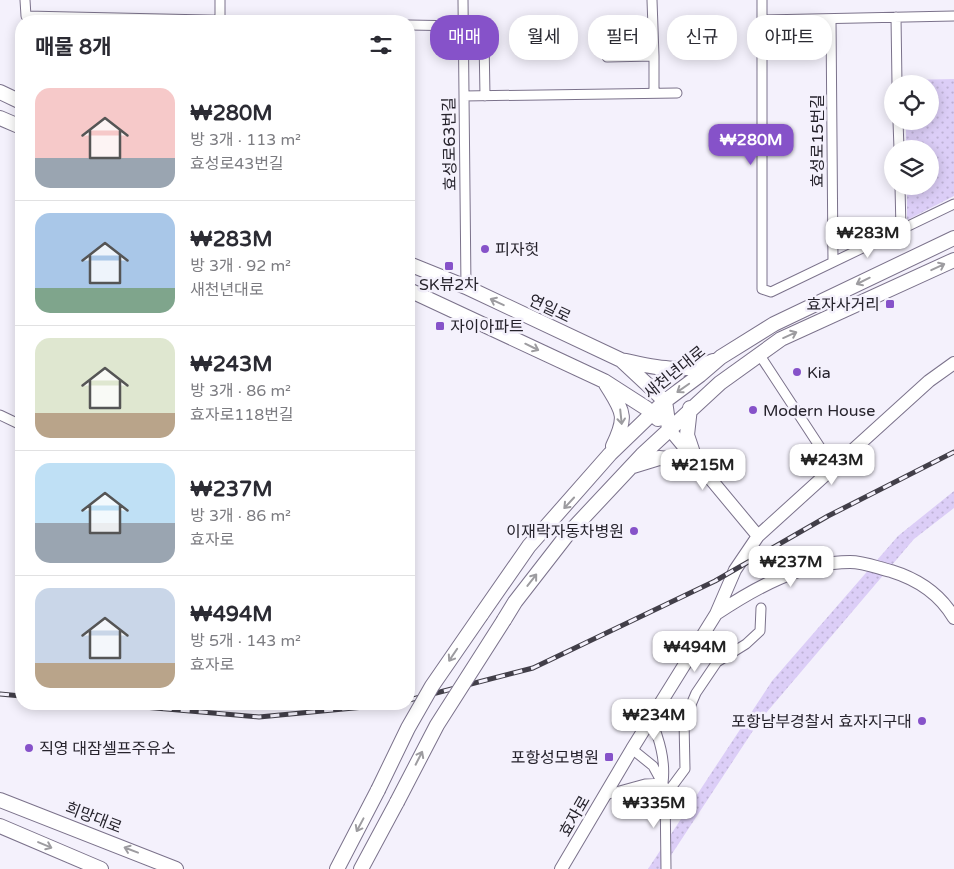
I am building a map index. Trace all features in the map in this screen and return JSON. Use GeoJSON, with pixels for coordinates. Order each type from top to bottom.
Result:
{"type":"FeatureCollection","features":[{"type":"Feature","properties":{"kind":"main road"},"geometry":{"type":"LineString","coordinates":[[0,119],[15,125]]}},
{"type":"Feature","properties":{"kind":"main road","name":"새천년대로"},"geometry":{"type":"LineString","coordinates":[[339,864],[408,728],[481,615],[530,546],[610,454],[665,400],[721,357],[774,324],[954,238]]}},
{"type":"Feature","properties":{"kind":"main road"},"geometry":{"type":"LineString","coordinates":[[361,869],[437,724],[515,602],[567,534],[669,429],[690,408],[780,340],[954,260]]}},
{"type":"Feature","properties":{"kind":"main road","name":"연일로"},"geometry":{"type":"LineString","coordinates":[[415,266],[466,287],[621,360],[665,400]]}},
{"type":"Feature","properties":{"kind":"main road"},"geometry":{"type":"LineString","coordinates":[[415,293],[604,381],[651,413],[669,429]]}},
{"type":"Feature","properties":{"kind":"main road"},"geometry":{"type":"LineString","coordinates":[[621,360],[657,368],[677,369],[701,366],[721,357]]}},
{"type":"Feature","properties":{"kind":"main road"},"geometry":{"type":"LineString","coordinates":[[604,381],[620,407],[623,422],[610,454]]}},
{"type":"Feature","properties":{"kind":"main road"},"geometry":{"type":"LineString","coordinates":[[665,400],[669,429]]}},
{"type":"Feature","properties":{"kind":"main road"},"geometry":{"type":"LineString","coordinates":[[633,466],[659,458],[696,462],[687,435],[690,408]]}},
{"type":"Feature","properties":{"kind":"main road","name":"희망대로"},"geometry":{"type":"LineString","coordinates":[[0,800],[176,869]]}},
{"type":"Feature","properties":{"kind":"main road"},"geometry":{"type":"LineString","coordinates":[[0,826],[100,869]]}},
{"type":"Feature","properties":{"kind":"main road"},"geometry":{"type":"LineString","coordinates":[[370,869],[374,846]]}},
{"type":"Feature","properties":{"kind":"main road"},"geometry":{"type":"LineString","coordinates":[[327,869],[339,864]]}},
{"type":"Feature","properties":{"kind":"street"},"geometry":{"type":"LineString","coordinates":[[26,0],[26,15]]}},
{"type":"Feature","properties":{"kind":"street"},"geometry":{"type":"LineString","coordinates":[[220,0],[220,15]]}},
{"type":"Feature","properties":{"kind":"street","name":"효성로63번길"},"geometry":{"type":"LineString","coordinates":[[463,0],[463,15]]}},
{"type":"Feature","properties":{"kind":"street"},"geometry":{"type":"LineString","coordinates":[[652,0],[653,15]]}},
{"type":"Feature","properties":{"kind":"street"},"geometry":{"type":"LineString","coordinates":[[762,0],[763,15]]}},
{"type":"Feature","properties":{"kind":"street"},"geometry":{"type":"LineString","coordinates":[[832,18],[954,16]]}},
{"type":"Feature","properties":{"kind":"street"},"geometry":{"type":"LineString","coordinates":[[896,17],[897,75]]}},
{"type":"Feature","properties":{"kind":"street"},"geometry":{"type":"LineString","coordinates":[[415,25],[430,25]]}},
{"type":"Feature","properties":{"kind":"street","name":"효성로63번길"},"geometry":{"type":"LineString","coordinates":[[463,60],[466,287]]}},
{"type":"Feature","properties":{"kind":"street"},"geometry":{"type":"LineString","coordinates":[[485,60],[486,96]]}},
{"type":"Feature","properties":{"kind":"street"},"geometry":{"type":"LineString","coordinates":[[654,60],[654,93]]}},
{"type":"Feature","properties":{"kind":"street"},"geometry":{"type":"LineString","coordinates":[[763,60],[762,289],[771,292],[954,204]]}},
{"type":"Feature","properties":{"kind":"street","name":"효성로15번길"},"geometry":{"type":"LineString","coordinates":[[831,60],[833,262]]}},
{"type":"Feature","properties":{"kind":"street"},"geometry":{"type":"LineString","coordinates":[[464,96],[677,93]]}},
{"type":"Feature","properties":{"kind":"street"},"geometry":{"type":"LineString","coordinates":[[900,195],[900,230]]}},
{"type":"Feature","properties":{"kind":"street"},"geometry":{"type":"LineString","coordinates":[[759,354],[833,467]]}},
{"type":"Feature","properties":{"kind":"street"},"geometry":{"type":"LineString","coordinates":[[716,614],[734,570],[758,536],[929,381],[954,363]]}},
{"type":"Feature","properties":{"kind":"street"},"geometry":{"type":"LineString","coordinates":[[0,416],[15,422]]}},
{"type":"Feature","properties":{"kind":"street"},"geometry":{"type":"LineString","coordinates":[[669,429],[758,536]]}},
{"type":"Feature","properties":{"kind":"street","name":"효자로"},"geometry":{"type":"LineString","coordinates":[[561,869],[632,749],[716,614],[756,589],[786,576],[831,564],[851,562],[869,565],[904,576],[936,594],[954,618]]}},
{"type":"Feature","properties":{"kind":"street"},"geometry":{"type":"LineString","coordinates":[[666,796],[685,769],[684,721],[696,693],[717,662],[746,644],[760,631],[760,608]]}},
{"type":"Feature","properties":{"kind":"street"},"geometry":{"type":"LineString","coordinates":[[651,718],[658,737],[665,769],[663,783]]}},
{"type":"Feature","properties":{"kind":"street"},"geometry":{"type":"LineString","coordinates":[[632,749],[653,766],[663,783],[666,796],[666,869]]}},
{"type":"Feature","properties":{"kind":"street"},"geometry":{"type":"LineString","coordinates":[[605,795],[645,784],[663,783]]}},
{"type":"Feature","properties":{"kind":"shaded area"},"geometry":{"type":"Polygon","coordinates":[[[939,79],[954,79],[954,196],[907,220],[907,195],[939,195],[939,140],[906,140],[906,130],[939,130],[939,79]]]}},
{"type":"Feature","properties":{"kind":"shaded area"},"geometry":{"type":"Polygon","coordinates":[[[954,491],[954,508],[914,539],[760,720],[662,869],[648,869],[772,681],[898,536],[954,491]]]}},
{"type":"Feature","properties":{"kind":"railway"},"geometry":{"type":"LineString","coordinates":[[415,698],[533,668],[715,581],[828,516],[954,452]]}},
{"type":"Feature","properties":{"kind":"railway"},"geometry":{"type":"LineString","coordinates":[[0,694],[15,695]]}},
{"type":"Feature","properties":{"kind":"railway"},"geometry":{"type":"LineString","coordinates":[[178,710],[259,717],[333,710]]}},
{"type":"Feature","properties":{"kind":"place","name":"피자헛"},"geometry":{"type":"Point","coordinates":[485,249]}},
{"type":"Feature","properties":{"kind":"place","name":"SK뷰2차"},"geometry":{"type":"Point","coordinates":[449,266]}},
{"type":"Feature","properties":{"kind":"place","name":"효자사거리"},"geometry":{"type":"Point","coordinates":[890,304]}},
{"type":"Feature","properties":{"kind":"place","name":"자이아파트"},"geometry":{"type":"Point","coordinates":[440,326]}},
{"type":"Feature","properties":{"kind":"place","name":"Kia"},"geometry":{"type":"Point","coordinates":[797,372]}},
{"type":"Feature","properties":{"kind":"place","name":"Modern House"},"geometry":{"type":"Point","coordinates":[753,410]}},
{"type":"Feature","properties":{"kind":"place","name":"이재락자동차병원"},"geometry":{"type":"Point","coordinates":[634,531]}},
{"type":"Feature","properties":{"kind":"place","name":"포항남부경찰서 효자지구대"},"geometry":{"type":"Point","coordinates":[922,721]}},
{"type":"Feature","properties":{"kind":"place","name":"직영 대잠셀프주유소"},"geometry":{"type":"Point","coordinates":[29,748]}},
{"type":"Feature","properties":{"kind":"place","name":"포항성모병원"},"geometry":{"type":"Point","coordinates":[609,757]}}]}
